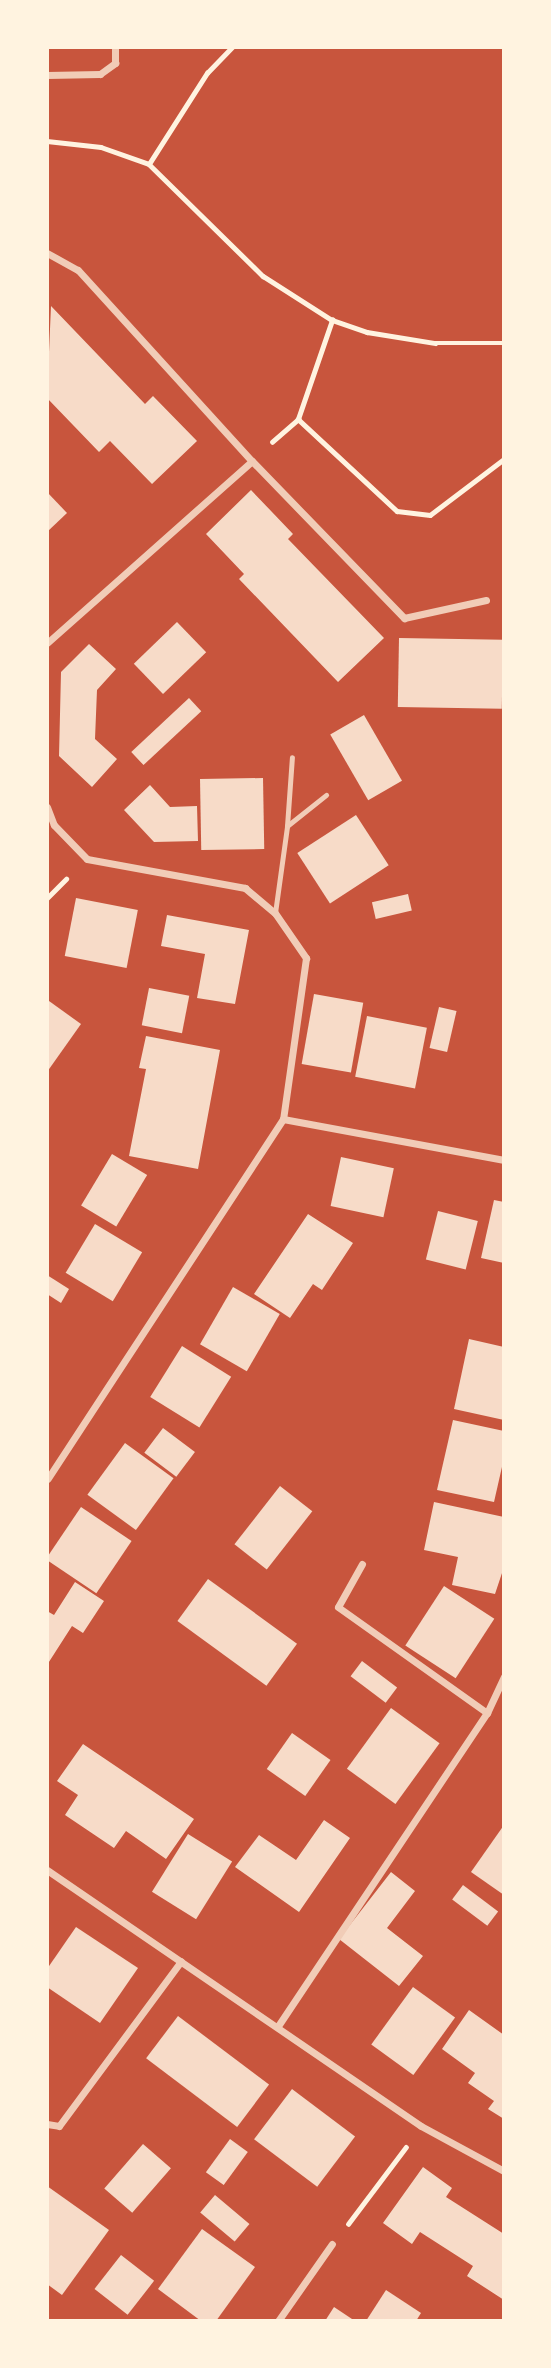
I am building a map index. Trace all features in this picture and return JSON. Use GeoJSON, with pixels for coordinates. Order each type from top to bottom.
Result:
{"type":"FeatureCollection","features":[{"type":"Feature","properties":{"kind":"street"},"geometry":{"type":"LineString","coordinates":[[47,75],[100,74],[115,63],[116,47]]}},
{"type":"Feature","properties":{"kind":"street"},"geometry":{"type":"LineString","coordinates":[[47,253],[78,270],[252,461],[404,618],[486,600]]}},
{"type":"Feature","properties":{"kind":"street"},"geometry":{"type":"LineString","coordinates":[[47,643],[252,461]]}},
{"type":"Feature","properties":{"kind":"street"},"geometry":{"type":"LineString","coordinates":[[47,807],[54,825],[87,859],[245,888],[275,913],[306,958],[283,1119],[47,1479]]}},
{"type":"Feature","properties":{"kind":"street"},"geometry":{"type":"LineString","coordinates":[[283,1119],[504,1160]]}},
{"type":"Feature","properties":{"kind":"street"},"geometry":{"type":"LineString","coordinates":[[362,1563],[338,1607],[486,1713]]}},
{"type":"Feature","properties":{"kind":"street"},"geometry":{"type":"LineString","coordinates":[[278,2026],[486,1713],[504,1677]]}},
{"type":"Feature","properties":{"kind":"street"},"geometry":{"type":"LineString","coordinates":[[47,1870],[421,2126],[504,2171]]}},
{"type":"Feature","properties":{"kind":"street"},"geometry":{"type":"LineString","coordinates":[[47,2124],[59,2126],[181,1961]]}},
{"type":"Feature","properties":{"kind":"street"},"geometry":{"type":"LineString","coordinates":[[278,2321],[332,2244]]}},
{"type":"Feature","properties":{"kind":"lane"},"geometry":{"type":"LineString","coordinates":[[275,913],[287,826],[292,757]]}},
{"type":"Feature","properties":{"kind":"lane"},"geometry":{"type":"LineString","coordinates":[[287,826],[326,795]]}},
{"type":"Feature","properties":{"kind":"path"},"geometry":{"type":"LineString","coordinates":[[149,164],[207,73],[232,47]]}},
{"type":"Feature","properties":{"kind":"path"},"geometry":{"type":"LineString","coordinates":[[47,141],[101,147],[149,164],[262,276],[332,320],[367,332],[435,343],[504,343]]}},
{"type":"Feature","properties":{"kind":"path"},"geometry":{"type":"LineString","coordinates":[[252,461],[298,419],[332,320]]}},
{"type":"Feature","properties":{"kind":"path"},"geometry":{"type":"LineString","coordinates":[[298,419],[397,511],[430,515],[504,459]]}},
{"type":"Feature","properties":{"kind":"path"},"geometry":{"type":"LineString","coordinates":[[332,2244],[421,2126]]}},
{"type":"Feature","properties":{"kind":"building"},"geometry":{"type":"Polygon","coordinates":[[[51,306],[145,404],[153,396],[197,441],[152,484],[110,441],[99,452],[47,398],[51,306]]]}},
{"type":"Feature","properties":{"kind":"building"},"geometry":{"type":"Polygon","coordinates":[[[251,490],[293,534],[288,539],[384,638],[338,682],[239,579],[244,574],[206,534],[251,490]]]}},
{"type":"Feature","properties":{"kind":"building"},"geometry":{"type":"Polygon","coordinates":[[[47,492],[67,513],[47,532],[47,492]]]}},
{"type":"Feature","properties":{"kind":"building"},"geometry":{"type":"Polygon","coordinates":[[[177,622],[206,652],[163,694],[134,664],[177,622]]]}},
{"type":"Feature","properties":{"kind":"building"},"geometry":{"type":"Polygon","coordinates":[[[399,638],[503,640],[502,709],[398,707],[399,638]]]}},
{"type":"Feature","properties":{"kind":"building"},"geometry":{"type":"Polygon","coordinates":[[[89,644],[116,669],[97,690],[95,739],[117,759],[92,787],[59,756],[61,672],[89,644]]]}},
{"type":"Feature","properties":{"kind":"building"},"geometry":{"type":"Polygon","coordinates":[[[189,698],[201,711],[143,765],[131,752],[189,698]]]}},
{"type":"Feature","properties":{"kind":"building"},"geometry":{"type":"Polygon","coordinates":[[[364,715],[402,781],[368,800],[330,734],[364,715]]]}},
{"type":"Feature","properties":{"kind":"building"},"geometry":{"type":"Polygon","coordinates":[[[263,778],[264,849],[201,850],[200,779],[263,778]]]}},
{"type":"Feature","properties":{"kind":"building"},"geometry":{"type":"Polygon","coordinates":[[[150,785],[170,807],[197,806],[198,841],[154,842],[124,810],[150,785]]]}},
{"type":"Feature","properties":{"kind":"building"},"geometry":{"type":"Polygon","coordinates":[[[356,815],[389,865],[330,903],[297,853],[356,815]]]}},
{"type":"Feature","properties":{"kind":"building"},"geometry":{"type":"Polygon","coordinates":[[[408,894],[412,911],[376,919],[372,902],[408,894]]]}},
{"type":"Feature","properties":{"kind":"building"},"geometry":{"type":"Polygon","coordinates":[[[76,898],[138,910],[127,968],[65,956],[76,898]]]}},
{"type":"Feature","properties":{"kind":"building"},"geometry":{"type":"Polygon","coordinates":[[[167,915],[249,930],[235,1004],[197,998],[205,954],[161,946],[167,915]]]}},
{"type":"Feature","properties":{"kind":"building"},"geometry":{"type":"Polygon","coordinates":[[[149,988],[189,996],[182,1033],[142,1025],[149,988]]]}},
{"type":"Feature","properties":{"kind":"building"},"geometry":{"type":"Polygon","coordinates":[[[314,994],[363,1003],[351,1073],[302,1064],[314,994]]]}},
{"type":"Feature","properties":{"kind":"building"},"geometry":{"type":"Polygon","coordinates":[[[49,1001],[81,1024],[47,1072],[47,1003],[49,1001]]]}},
{"type":"Feature","properties":{"kind":"building"},"geometry":{"type":"Polygon","coordinates":[[[439,1007],[457,1011],[447,1052],[430,1048],[439,1007]]]}},
{"type":"Feature","properties":{"kind":"building"},"geometry":{"type":"Polygon","coordinates":[[[367,1016],[427,1028],[415,1089],[355,1077],[367,1016]]]}},
{"type":"Feature","properties":{"kind":"building"},"geometry":{"type":"Polygon","coordinates":[[[146,1036],[220,1050],[198,1169],[129,1156],[146,1069],[139,1068],[146,1036]]]}},
{"type":"Feature","properties":{"kind":"building"},"geometry":{"type":"Polygon","coordinates":[[[112,1154],[147,1175],[116,1227],[81,1205],[112,1154]]]}},
{"type":"Feature","properties":{"kind":"building"},"geometry":{"type":"Polygon","coordinates":[[[341,1157],[394,1168],[383,1217],[331,1206],[341,1157]]]}},
{"type":"Feature","properties":{"kind":"building"},"geometry":{"type":"Polygon","coordinates":[[[494,1200],[504,1202],[504,1263],[481,1258],[494,1200]]]}},
{"type":"Feature","properties":{"kind":"building"},"geometry":{"type":"Polygon","coordinates":[[[438,1211],[478,1221],[466,1269],[426,1260],[438,1211]]]}},
{"type":"Feature","properties":{"kind":"building"},"geometry":{"type":"Polygon","coordinates":[[[308,1214],[353,1243],[322,1290],[313,1284],[290,1318],[254,1294],[308,1214]]]}},
{"type":"Feature","properties":{"kind":"building"},"geometry":{"type":"Polygon","coordinates":[[[95,1224],[142,1252],[113,1301],[66,1273],[95,1224]]]}},
{"type":"Feature","properties":{"kind":"building"},"geometry":{"type":"Polygon","coordinates":[[[47,1275],[69,1289],[61,1303],[47,1294],[47,1275]]]}},
{"type":"Feature","properties":{"kind":"building"},"geometry":{"type":"Polygon","coordinates":[[[233,1287],[280,1314],[247,1371],[200,1344],[233,1287]]]}},
{"type":"Feature","properties":{"kind":"building"},"geometry":{"type":"Polygon","coordinates":[[[469,1339],[504,1347],[504,1420],[454,1409],[469,1339]]]}},
{"type":"Feature","properties":{"kind":"building"},"geometry":{"type":"Polygon","coordinates":[[[182,1346],[231,1377],[199,1428],[150,1397],[182,1346]]]}},
{"type":"Feature","properties":{"kind":"building"},"geometry":{"type":"Polygon","coordinates":[[[453,1420],[504,1431],[504,1458],[494,1502],[437,1490],[453,1420]]]}},
{"type":"Feature","properties":{"kind":"building"},"geometry":{"type":"Polygon","coordinates":[[[163,1428],[195,1452],[176,1477],[144,1453],[163,1428]]]}},
{"type":"Feature","properties":{"kind":"building"},"geometry":{"type":"Polygon","coordinates":[[[125,1443],[174,1478],[136,1530],[87,1495],[125,1443]]]}},
{"type":"Feature","properties":{"kind":"building"},"geometry":{"type":"Polygon","coordinates":[[[280,1486],[312,1511],[267,1570],[234,1544],[280,1486]]]}},
{"type":"Feature","properties":{"kind":"building"},"geometry":{"type":"Polygon","coordinates":[[[434,1502],[504,1517],[504,1567],[495,1594],[452,1585],[458,1557],[424,1550],[434,1502]]]}},
{"type":"Feature","properties":{"kind":"building"},"geometry":{"type":"Polygon","coordinates":[[[81,1507],[132,1541],[96,1593],[47,1560],[81,1507]]]}},
{"type":"Feature","properties":{"kind":"building"},"geometry":{"type":"Polygon","coordinates":[[[208,1579],[297,1644],[266,1686],[177,1621],[208,1579]]]}},
{"type":"Feature","properties":{"kind":"building"},"geometry":{"type":"Polygon","coordinates":[[[75,1582],[104,1601],[83,1633],[72,1626],[47,1665],[47,1611],[54,1615],[75,1582]]]}},
{"type":"Feature","properties":{"kind":"building"},"geometry":{"type":"Polygon","coordinates":[[[444,1586],[494,1619],[456,1678],[405,1646],[444,1586]]]}},
{"type":"Feature","properties":{"kind":"building"},"geometry":{"type":"Polygon","coordinates":[[[362,1661],[397,1687],[386,1703],[351,1676],[362,1661]]]}},
{"type":"Feature","properties":{"kind":"building"},"geometry":{"type":"Polygon","coordinates":[[[391,1708],[440,1743],[395,1804],[347,1769],[391,1708]]]}},
{"type":"Feature","properties":{"kind":"building"},"geometry":{"type":"Polygon","coordinates":[[[292,1733],[331,1760],[305,1796],[267,1769],[292,1733]]]}},
{"type":"Feature","properties":{"kind":"building"},"geometry":{"type":"Polygon","coordinates":[[[83,1744],[194,1819],[166,1859],[126,1831],[114,1848],[65,1815],[78,1795],[57,1781],[83,1744]]]}},
{"type":"Feature","properties":{"kind":"building"},"geometry":{"type":"Polygon","coordinates":[[[324,1820],[350,1838],[299,1912],[235,1867],[259,1835],[296,1860],[324,1820]]]}},
{"type":"Feature","properties":{"kind":"building"},"geometry":{"type":"Polygon","coordinates":[[[504,1825],[504,1895],[471,1872],[504,1825]]]}},
{"type":"Feature","properties":{"kind":"building"},"geometry":{"type":"Polygon","coordinates":[[[188,1834],[232,1862],[196,1919],[152,1892],[188,1834]]]}},
{"type":"Feature","properties":{"kind":"building"},"geometry":{"type":"Polygon","coordinates":[[[391,1872],[415,1891],[387,1928],[423,1956],[399,1986],[339,1939],[391,1872]]]}},
{"type":"Feature","properties":{"kind":"building"},"geometry":{"type":"Polygon","coordinates":[[[463,1885],[498,1911],[487,1926],[452,1899],[463,1885]]]}},
{"type":"Feature","properties":{"kind":"building"},"geometry":{"type":"Polygon","coordinates":[[[76,1927],[138,1968],[100,2023],[47,1987],[47,1969],[76,1927]]]}},
{"type":"Feature","properties":{"kind":"building"},"geometry":{"type":"Polygon","coordinates":[[[413,1987],[455,2018],[413,2075],[371,2044],[413,1987]]]}},
{"type":"Feature","properties":{"kind":"building"},"geometry":{"type":"Polygon","coordinates":[[[469,2010],[504,2035],[504,2119],[488,2109],[494,2101],[468,2083],[475,2073],[442,2049],[469,2010]]]}},
{"type":"Feature","properties":{"kind":"building"},"geometry":{"type":"Polygon","coordinates":[[[178,2016],[269,2085],[237,2127],[146,2058],[178,2016]]]}},
{"type":"Feature","properties":{"kind":"building"},"geometry":{"type":"Polygon","coordinates":[[[292,2089],[355,2137],[317,2187],[254,2139],[292,2089]]]}},
{"type":"Feature","properties":{"kind":"building"},"geometry":{"type":"Polygon","coordinates":[[[230,2139],[248,2152],[224,2185],[206,2172],[230,2139]]]}},
{"type":"Feature","properties":{"kind":"building"},"geometry":{"type":"Polygon","coordinates":[[[143,2144],[171,2168],[132,2213],[104,2189],[143,2144]]]}},
{"type":"Feature","properties":{"kind":"building"},"geometry":{"type":"Polygon","coordinates":[[[423,2167],[452,2188],[446,2197],[504,2234],[504,2300],[467,2276],[473,2266],[420,2232],[412,2244],[383,2223],[423,2167]]]}},
{"type":"Feature","properties":{"kind":"building"},"geometry":{"type":"Polygon","coordinates":[[[47,2186],[109,2230],[62,2295],[47,2284],[47,2186]]]}},
{"type":"Feature","properties":{"kind":"building"},"geometry":{"type":"Polygon","coordinates":[[[215,2195],[249,2224],[235,2242],[200,2213],[215,2195]]]}},
{"type":"Feature","properties":{"kind":"building"},"geometry":{"type":"Polygon","coordinates":[[[202,2229],[255,2267],[216,2321],[201,2321],[158,2289],[202,2229]]]}},
{"type":"Feature","properties":{"kind":"building"},"geometry":{"type":"Polygon","coordinates":[[[121,2255],[154,2281],[128,2315],[95,2289],[121,2255]]]}},
{"type":"Feature","properties":{"kind":"building"},"geometry":{"type":"Polygon","coordinates":[[[386,2290],[421,2313],[416,2321],[366,2321],[386,2290]]]}},
{"type":"Feature","properties":{"kind":"building"},"geometry":{"type":"Polygon","coordinates":[[[334,2307],[355,2321],[325,2321],[334,2307]]]}}]}
